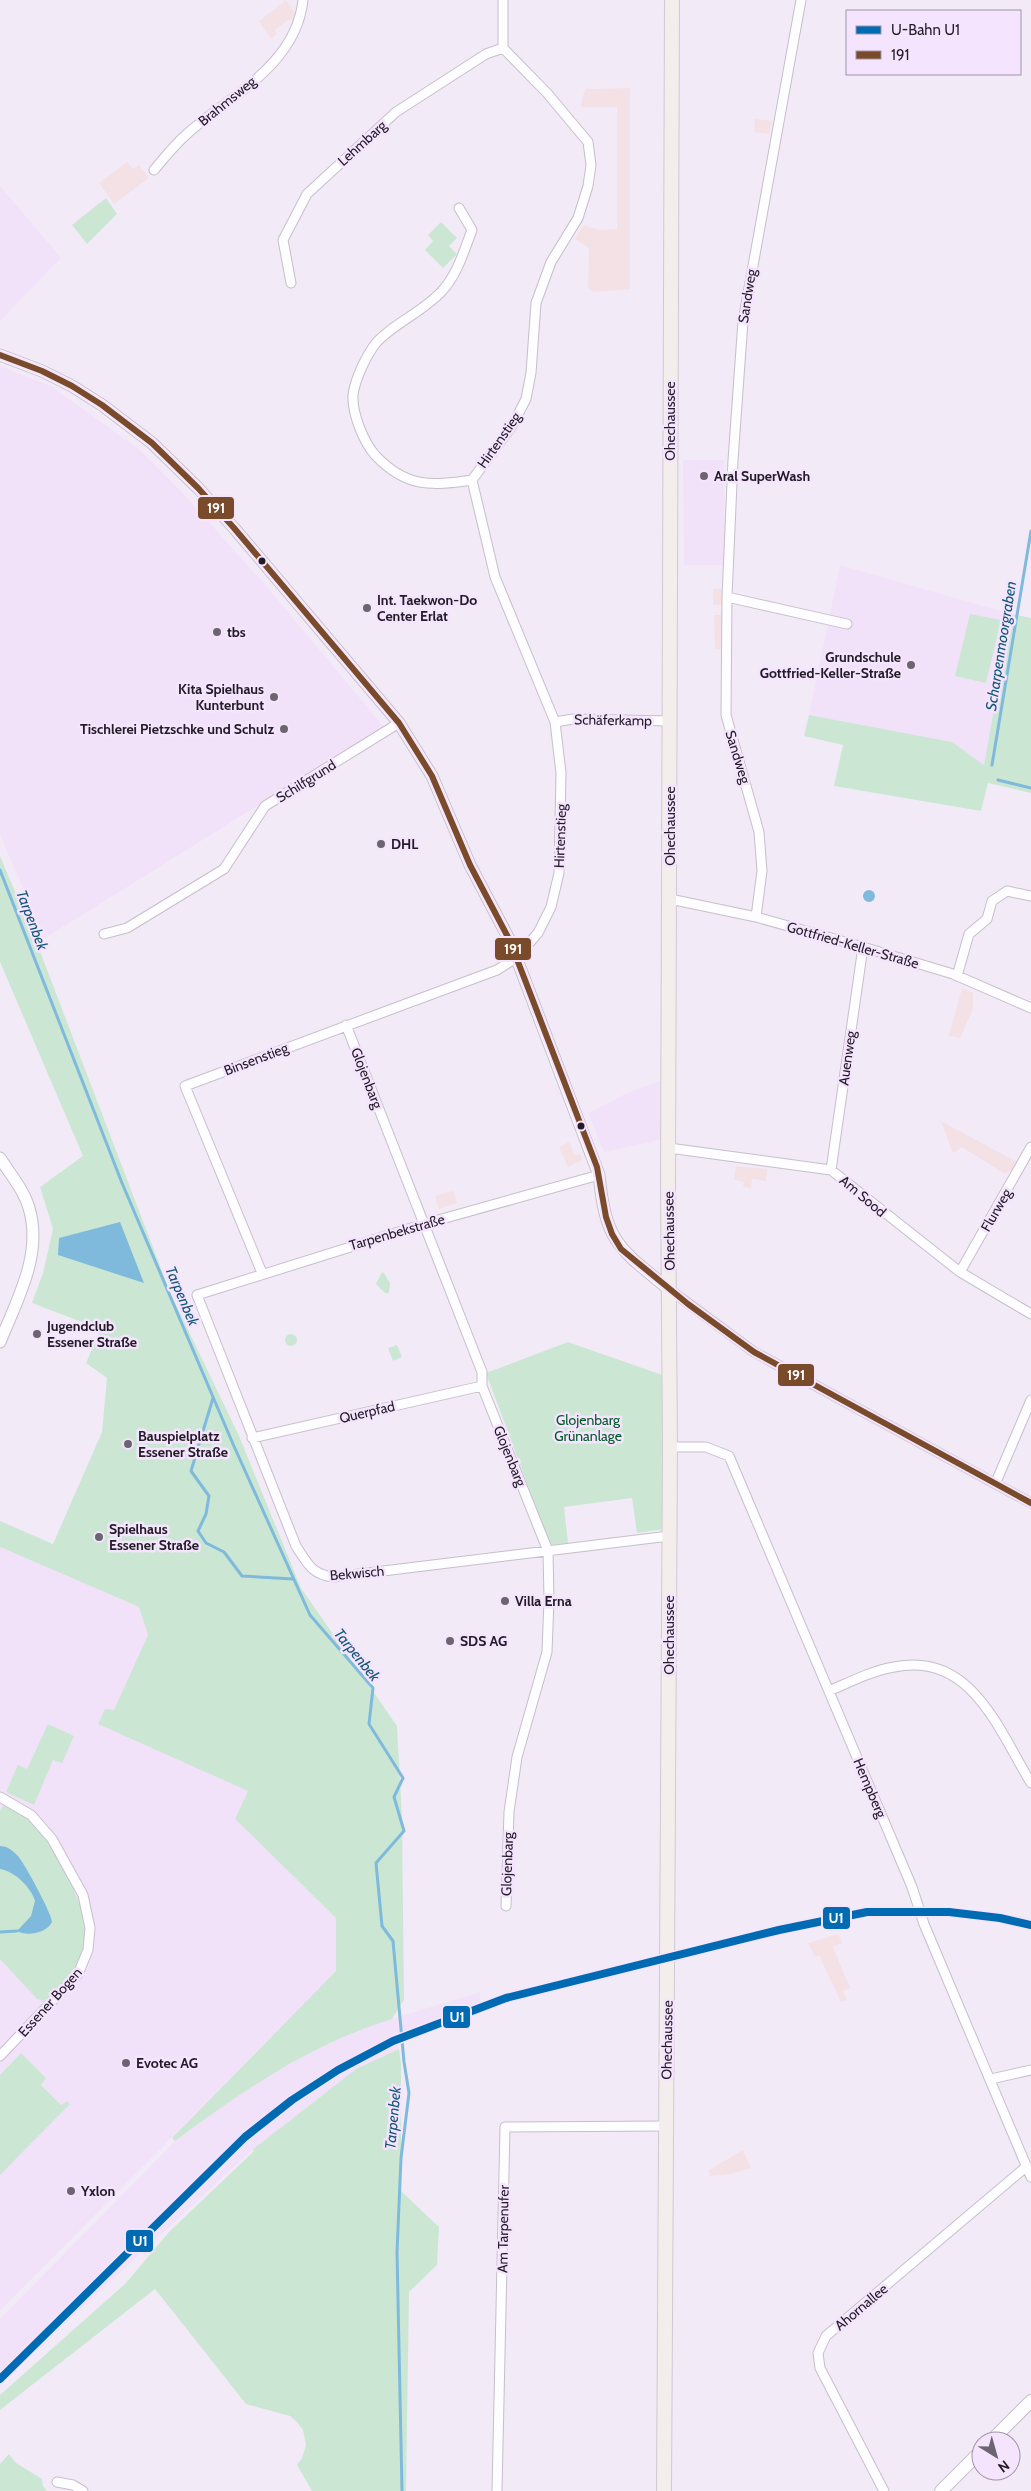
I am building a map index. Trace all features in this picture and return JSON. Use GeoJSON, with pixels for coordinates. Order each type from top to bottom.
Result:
{"type":"FeatureCollection","features":[{"type":"Feature","properties":{"kind":"main road","name":"Ohechaussee"},"geometry":{"type":"LineString","coordinates":[[664,2491],[670,1448],[672,0]]}},
{"type":"Feature","properties":{"kind":"main road"},"geometry":{"type":"LineString","coordinates":[[1001,2431],[1031,2401]]}},
{"type":"Feature","properties":{"kind":"main road"},"geometry":{"type":"LineString","coordinates":[[941,2491],[971,2461]]}},
{"type":"Feature","properties":{"kind":"street","name":"Brahmsweg"},"geometry":{"type":"LineString","coordinates":[[154,170],[175,144],[248,89],[290,43],[303,0]]}},
{"type":"Feature","properties":{"kind":"street"},"geometry":{"type":"LineString","coordinates":[[502,48],[503,0]]}},
{"type":"Feature","properties":{"kind":"street","name":"Sandweg"},"geometry":{"type":"LineString","coordinates":[[756,917],[762,871],[759,832],[726,715],[726,597],[743,321],[801,0]]}},
{"type":"Feature","properties":{"kind":"street","name":"Lehmbarg"},"geometry":{"type":"LineString","coordinates":[[291,283],[283,240],[307,194],[396,112],[486,54],[502,48]]}},
{"type":"Feature","properties":{"kind":"street","name":"Hirtenstieg"},"geometry":{"type":"LineString","coordinates":[[502,48],[547,93],[588,142],[591,165],[588,186],[578,218],[552,262],[536,303],[531,373],[526,398],[512,426],[472,480],[495,577],[555,722],[561,774],[559,873],[551,907],[538,933],[516,958]]}},
{"type":"Feature","properties":{"kind":"street"},"geometry":{"type":"LineString","coordinates":[[459,208],[472,230],[459,264],[442,291],[377,343],[362,368],[353,395],[358,422],[372,451],[389,469],[414,482],[436,485],[472,480]]}},
{"type":"Feature","properties":{"kind":"street"},"geometry":{"type":"LineString","coordinates":[[0,355],[42,371],[72,386],[102,405],[152,443],[198,488],[234,528],[399,723],[432,776],[461,844],[510,941],[599,1175],[606,1217],[612,1234],[621,1249],[670,1290],[754,1352],[996,1482],[1031,1503]]}},
{"type":"Feature","properties":{"kind":"street"},"geometry":{"type":"LineString","coordinates":[[726,597],[847,624]]}},
{"type":"Feature","properties":{"kind":"street","name":"Schäferkamp"},"geometry":{"type":"LineString","coordinates":[[555,722],[573,718],[671,721]]}},
{"type":"Feature","properties":{"kind":"street","name":"Schilfgrund"},"geometry":{"type":"LineString","coordinates":[[104,934],[128,928],[224,869],[265,806],[399,723]]}},
{"type":"Feature","properties":{"kind":"street"},"geometry":{"type":"LineString","coordinates":[[957,976],[968,934],[987,919],[992,901],[1007,891],[1031,896]]}},
{"type":"Feature","properties":{"kind":"street","name":"Gottfried-Keller-Straße"},"geometry":{"type":"LineString","coordinates":[[670,899],[756,917],[863,947],[957,976],[1031,1008]]}},
{"type":"Feature","properties":{"kind":"street","name":"Auenweg"},"geometry":{"type":"LineString","coordinates":[[831,1170],[863,947]]}},
{"type":"Feature","properties":{"kind":"street","name":"Binsenstieg"},"geometry":{"type":"LineString","coordinates":[[262,1274],[185,1086],[497,970],[516,958]]}},
{"type":"Feature","properties":{"kind":"street","name":"Glojenbarg"},"geometry":{"type":"LineString","coordinates":[[346,1025],[482,1372],[482,1386],[548,1551],[547,1652],[517,1757],[508,1812],[506,1906]]}},
{"type":"Feature","properties":{"kind":"street","name":"Flurweg"},"geometry":{"type":"LineString","coordinates":[[960,1272],[1031,1147]]}},
{"type":"Feature","properties":{"kind":"street","name":"Am Sood"},"geometry":{"type":"LineString","coordinates":[[669,1148],[831,1170],[960,1272],[1031,1314]]}},
{"type":"Feature","properties":{"kind":"street"},"geometry":{"type":"LineString","coordinates":[[0,1158],[29,1208],[33,1245],[29,1268],[0,1342]]}},
{"type":"Feature","properties":{"kind":"street","name":"Tarpenbekstraße"},"geometry":{"type":"LineString","coordinates":[[197,1295],[424,1224],[599,1175]]}},
{"type":"Feature","properties":{"kind":"street","name":"Bekwisch"},"geometry":{"type":"LineString","coordinates":[[197,1295],[296,1546],[309,1566],[321,1576],[669,1536]]}},
{"type":"Feature","properties":{"kind":"street","name":"Querpfad"},"geometry":{"type":"LineString","coordinates":[[252,1438],[482,1386]]}},
{"type":"Feature","properties":{"kind":"street"},"geometry":{"type":"LineString","coordinates":[[996,1482],[1031,1400]]}},
{"type":"Feature","properties":{"kind":"street","name":"Hempberg"},"geometry":{"type":"LineString","coordinates":[[670,1448],[706,1447],[729,1456],[912,1887],[924,1924],[1031,2177]]}},
{"type":"Feature","properties":{"kind":"street"},"geometry":{"type":"LineString","coordinates":[[829,1691],[892,1667],[920,1664],[941,1669],[958,1677],[972,1689],[1031,1783]]}},
{"type":"Feature","properties":{"kind":"street","name":"Essener Bogen"},"geometry":{"type":"LineString","coordinates":[[0,1797],[31,1815],[52,1839],[83,1895],[88,1910],[90,1928],[88,1950],[78,1974],[0,2056]]}},
{"type":"Feature","properties":{"kind":"street"},"geometry":{"type":"LineString","coordinates":[[991,2079],[1031,2070]]}},
{"type":"Feature","properties":{"kind":"street","name":"Am Tarpenufer"},"geometry":{"type":"LineString","coordinates":[[498,2491],[505,2127],[666,2126]]}},
{"type":"Feature","properties":{"kind":"street","name":"Ahornallee"},"geometry":{"type":"LineString","coordinates":[[884,2491],[820,2368],[818,2353],[826,2336],[1027,2166]]}},
{"type":"Feature","properties":{"kind":"street"},"geometry":{"type":"LineString","coordinates":[[57,2482],[73,2485],[83,2491]]}},
{"type":"Feature","properties":{"kind":"shaded area"},"geometry":{"type":"Polygon","coordinates":[[[286,0],[295,12],[293,21],[288,20],[275,30],[277,34],[271,39],[259,21],[286,0]]]}},
{"type":"Feature","properties":{"kind":"shaded area"},"geometry":{"type":"Polygon","coordinates":[[[630,88],[630,289],[594,292],[588,288],[589,248],[575,239],[583,225],[600,230],[617,229],[617,107],[581,107],[582,98],[586,89],[630,88]]]}},
{"type":"Feature","properties":{"kind":"shaded area"},"geometry":{"type":"Polygon","coordinates":[[[755,119],[772,121],[769,134],[754,132],[755,119]]]}},
{"type":"Feature","properties":{"kind":"shaded area"},"geometry":{"type":"Polygon","coordinates":[[[127,162],[133,169],[139,165],[149,178],[114,204],[99,183],[127,162]]]}},
{"type":"Feature","properties":{"kind":"shaded area"},"geometry":{"type":"Polygon","coordinates":[[[0,186],[61,258],[0,321],[0,186]]]}},
{"type":"Feature","properties":{"kind":"shaded area"},"geometry":{"type":"Polygon","coordinates":[[[0,366],[51,386],[140,450],[180,490],[268,588],[384,727],[45,938],[0,835],[0,366]]]}},
{"type":"Feature","properties":{"kind":"shaded area"},"geometry":{"type":"Polygon","coordinates":[[[683,460],[724,460],[725,565],[684,565],[683,460]]]}},
{"type":"Feature","properties":{"kind":"shaded area","name":"Grundschule Gottfried-Keller-Straße"},"geometry":{"type":"Polygon","coordinates":[[[840,565],[1011,614],[984,766],[952,742],[809,715],[840,565]]]}},
{"type":"Feature","properties":{"kind":"shaded area"},"geometry":{"type":"Polygon","coordinates":[[[713,589],[724,589],[724,605],[713,605],[713,589]]]}},
{"type":"Feature","properties":{"kind":"shaded area"},"geometry":{"type":"Polygon","coordinates":[[[714,615],[723,615],[724,649],[715,649],[714,615]]]}},
{"type":"Feature","properties":{"kind":"shaded area"},"geometry":{"type":"Polygon","coordinates":[[[962,988],[973,993],[973,1009],[960,1038],[949,1036],[962,988]]]}},
{"type":"Feature","properties":{"kind":"shaded area"},"geometry":{"type":"Polygon","coordinates":[[[660,1081],[660,1140],[604,1152],[588,1113],[627,1093],[660,1081]]]}},
{"type":"Feature","properties":{"kind":"shaded area"},"geometry":{"type":"Polygon","coordinates":[[[941,1121],[1017,1162],[1011,1171],[1005,1174],[962,1147],[953,1153],[941,1121]]]}},
{"type":"Feature","properties":{"kind":"shaded area"},"geometry":{"type":"Polygon","coordinates":[[[569,1142],[575,1155],[580,1154],[582,1160],[568,1167],[559,1147],[569,1142]]]}},
{"type":"Feature","properties":{"kind":"shaded area"},"geometry":{"type":"Polygon","coordinates":[[[736,1166],[767,1169],[766,1181],[752,1179],[751,1188],[743,1187],[744,1182],[734,1180],[736,1166]]]}},
{"type":"Feature","properties":{"kind":"shaded area"},"geometry":{"type":"Polygon","coordinates":[[[453,1191],[457,1203],[439,1209],[435,1196],[453,1191]]]}},
{"type":"Feature","properties":{"kind":"shaded area"},"geometry":{"type":"Polygon","coordinates":[[[0,1547],[235,1649],[248,1791],[235,1819],[336,1918],[336,1971],[0,2311],[0,1547]]]}},
{"type":"Feature","properties":{"kind":"shaded area"},"geometry":{"type":"Polygon","coordinates":[[[838,1934],[842,1943],[833,1947],[850,1988],[843,1991],[847,2000],[841,2002],[819,1955],[815,1957],[808,1943],[838,1934]]]}},
{"type":"Feature","properties":{"kind":"shaded area"},"geometry":{"type":"Polygon","coordinates":[[[480,1992],[481,2012],[398,2045],[399,2049],[356,2069],[252,2150],[55,2333],[0,2387],[0,2319],[175,2141],[236,2095],[311,2052],[359,2029],[480,1992]]]}},
{"type":"Feature","properties":{"kind":"shaded area"},"geometry":{"type":"Polygon","coordinates":[[[743,2150],[751,2168],[731,2174],[710,2176],[709,2170],[743,2150]]]}},
{"type":"Feature","properties":{"kind":"green space"},"geometry":{"type":"Polygon","coordinates":[[[106,198],[117,214],[87,244],[72,225],[106,198]]]}},
{"type":"Feature","properties":{"kind":"green space"},"geometry":{"type":"Polygon","coordinates":[[[441,222],[457,238],[449,246],[457,254],[443,268],[425,250],[433,241],[428,235],[441,222]]]}},
{"type":"Feature","properties":{"kind":"green space"},"geometry":{"type":"Polygon","coordinates":[[[970,614],[1001,620],[986,683],[955,676],[970,614]]]}},
{"type":"Feature","properties":{"kind":"green space"},"geometry":{"type":"Polygon","coordinates":[[[1011,614],[1031,618],[1031,793],[988,783],[981,811],[834,786],[843,745],[804,736],[809,715],[952,742],[984,765],[1011,614]]]}},
{"type":"Feature","properties":{"kind":"green space"},"geometry":{"type":"Polygon","coordinates":[[[0,856],[38,946],[170,1292],[239,1436],[301,1588],[397,1726],[402,1817],[404,2000],[392,2019],[362,2029],[305,2055],[226,2104],[175,2141],[172,2138],[336,1971],[336,1918],[235,1819],[248,1791],[98,1724],[105,1709],[114,1710],[148,1635],[139,1607],[0,1547],[0,1521],[53,1544],[102,1432],[107,1378],[86,1363],[102,1326],[87,1324],[32,1303],[43,1273],[53,1229],[40,1187],[83,1156],[0,962],[0,856]]]}},
{"type":"Feature","properties":{"kind":"green space"},"geometry":{"type":"Polygon","coordinates":[[[382,1272],[390,1283],[389,1293],[385,1293],[376,1284],[382,1272]]]}},
{"type":"Feature","properties":{"kind":"green space"},"geometry":{"type":"Polygon","coordinates":[[[289,1334],[293,1334],[297,1340],[293,1346],[289,1346],[285,1342],[285,1338],[289,1334]]]}},
{"type":"Feature","properties":{"kind":"green space","name":"Glojenbarg Grünanlage"},"geometry":{"type":"Polygon","coordinates":[[[568,1342],[665,1376],[664,1529],[637,1533],[632,1498],[564,1507],[568,1543],[550,1545],[486,1373],[568,1342]]]}},
{"type":"Feature","properties":{"kind":"green space"},"geometry":{"type":"Polygon","coordinates":[[[397,1345],[402,1357],[393,1361],[388,1348],[397,1345]]]}},
{"type":"Feature","properties":{"kind":"green space"},"geometry":{"type":"Polygon","coordinates":[[[48,1724],[74,1736],[62,1763],[53,1760],[34,1805],[6,1792],[18,1765],[27,1769],[48,1724]]]}},
{"type":"Feature","properties":{"kind":"green space"},"geometry":{"type":"Polygon","coordinates":[[[4,1804],[30,1820],[44,1837],[75,1892],[84,1920],[85,1934],[78,1963],[50,1997],[43,2001],[37,1999],[0,1959],[0,1811],[4,1804]]]}},
{"type":"Feature","properties":{"kind":"green space"},"geometry":{"type":"Polygon","coordinates":[[[399,2049],[401,2063],[401,2191],[439,2227],[437,2265],[409,2292],[406,2491],[312,2491],[297,2465],[302,2458],[306,2445],[303,2430],[297,2422],[290,2416],[246,2404],[155,2289],[0,2410],[0,2395],[126,2283],[169,2232],[254,2151],[252,2150],[356,2069],[399,2049]]]}},
{"type":"Feature","properties":{"kind":"green space"},"geometry":{"type":"Polygon","coordinates":[[[21,2053],[46,2078],[41,2085],[61,2105],[67,2101],[70,2104],[0,2175],[0,2075],[21,2053]]]}},
{"type":"Feature","properties":{"kind":"green space"},"geometry":{"type":"Polygon","coordinates":[[[9,2454],[16,2463],[42,2479],[43,2486],[47,2491],[0,2491],[0,2464],[9,2454]]]}},
{"type":"Feature","properties":{"kind":"water"},"geometry":{"type":"Polygon","coordinates":[[[869,890],[875,896],[869,902],[863,896],[869,890]]]}},
{"type":"Feature","properties":{"kind":"water"},"geometry":{"type":"Polygon","coordinates":[[[120,1222],[144,1283],[58,1255],[59,1238],[120,1222]]]}},
{"type":"Feature","properties":{"kind":"water"},"geometry":{"type":"Polygon","coordinates":[[[0,1846],[9,1849],[17,1855],[43,1899],[52,1922],[46,1929],[31,1934],[17,1931],[31,1916],[35,1901],[30,1890],[21,1880],[11,1873],[0,1869],[0,1846]]]}},
{"type":"Feature","properties":{"kind":"waterway","name":"Scharpenmoorgraben"},"geometry":{"type":"LineString","coordinates":[[992,765],[1031,531]]}},
{"type":"Feature","properties":{"kind":"waterway","name":"Scharpenmoorgraben"},"geometry":{"type":"LineString","coordinates":[[998,780],[1031,788]]}},
{"type":"Feature","properties":{"kind":"waterway","name":"Tarpenbek"},"geometry":{"type":"LineString","coordinates":[[0,870],[122,1183],[233,1444],[310,1615],[373,1688],[369,1724],[403,1778],[394,1797],[404,1831],[376,1863],[382,1926],[393,1941],[404,2062],[409,2093],[401,2158],[397,2252],[402,2491]]}},
{"type":"Feature","properties":{"kind":"waterway"},"geometry":{"type":"LineString","coordinates":[[213,1398],[191,1471],[209,1496],[206,1514],[198,1531],[206,1543],[224,1552],[242,1576],[293,1579]]}},
{"type":"Feature","properties":{"kind":"waterway"},"geometry":{"type":"LineString","coordinates":[[0,1932],[17,1931]]}},
{"type":"Feature","properties":{"kind":"metro line","name":"U1"},"geometry":{"type":"LineString","coordinates":[[0,2379],[245,2137],[292,2100],[338,2070],[393,2041],[506,1998],[779,1930],[867,1912],[949,1912],[1000,1918],[1031,1925]]}},
{"type":"Feature","properties":{"kind":"transit line","name":"191"},"geometry":{"type":"LineString","coordinates":[[0,355],[42,371],[72,386],[102,405],[152,443],[198,488],[234,528],[399,723],[432,776],[470,865],[510,941],[597,1167],[606,1217],[612,1234],[621,1249],[688,1304],[754,1352],[1031,1503]]}},
{"type":"Feature","properties":{"kind":"place","name":"Aral SuperWash"},"geometry":{"type":"Point","coordinates":[704,476]}},
{"type":"Feature","properties":{"kind":"place","name":"Int. Taekwon-Do Center Erlat"},"geometry":{"type":"Point","coordinates":[367,608]}},
{"type":"Feature","properties":{"kind":"place","name":"tbs"},"geometry":{"type":"Point","coordinates":[217,632]}},
{"type":"Feature","properties":{"kind":"place","name":"Grundschule Gottfried-Keller-Straße"},"geometry":{"type":"Point","coordinates":[911,665]}},
{"type":"Feature","properties":{"kind":"place","name":"Kita Spielhaus Kunterbunt"},"geometry":{"type":"Point","coordinates":[274,697]}},
{"type":"Feature","properties":{"kind":"place","name":"Tischlerei Pietzschke und Schulz"},"geometry":{"type":"Point","coordinates":[284,729]}},
{"type":"Feature","properties":{"kind":"place","name":"DHL"},"geometry":{"type":"Point","coordinates":[381,844]}},
{"type":"Feature","properties":{"kind":"place","name":"Jugendclub Essener Straße"},"geometry":{"type":"Point","coordinates":[37,1334]}},
{"type":"Feature","properties":{"kind":"place","name":"Bauspielplatz Essener Straße"},"geometry":{"type":"Point","coordinates":[128,1444]}},
{"type":"Feature","properties":{"kind":"place","name":"Spielhaus Essener Straße"},"geometry":{"type":"Point","coordinates":[99,1537]}},
{"type":"Feature","properties":{"kind":"place","name":"Villa Erna"},"geometry":{"type":"Point","coordinates":[505,1601]}},
{"type":"Feature","properties":{"kind":"place","name":"SDS AG"},"geometry":{"type":"Point","coordinates":[450,1641]}},
{"type":"Feature","properties":{"kind":"place","name":"Evotec AG"},"geometry":{"type":"Point","coordinates":[126,2063]}},
{"type":"Feature","properties":{"kind":"place","name":"Yxlon"},"geometry":{"type":"Point","coordinates":[71,2191]}}]}
